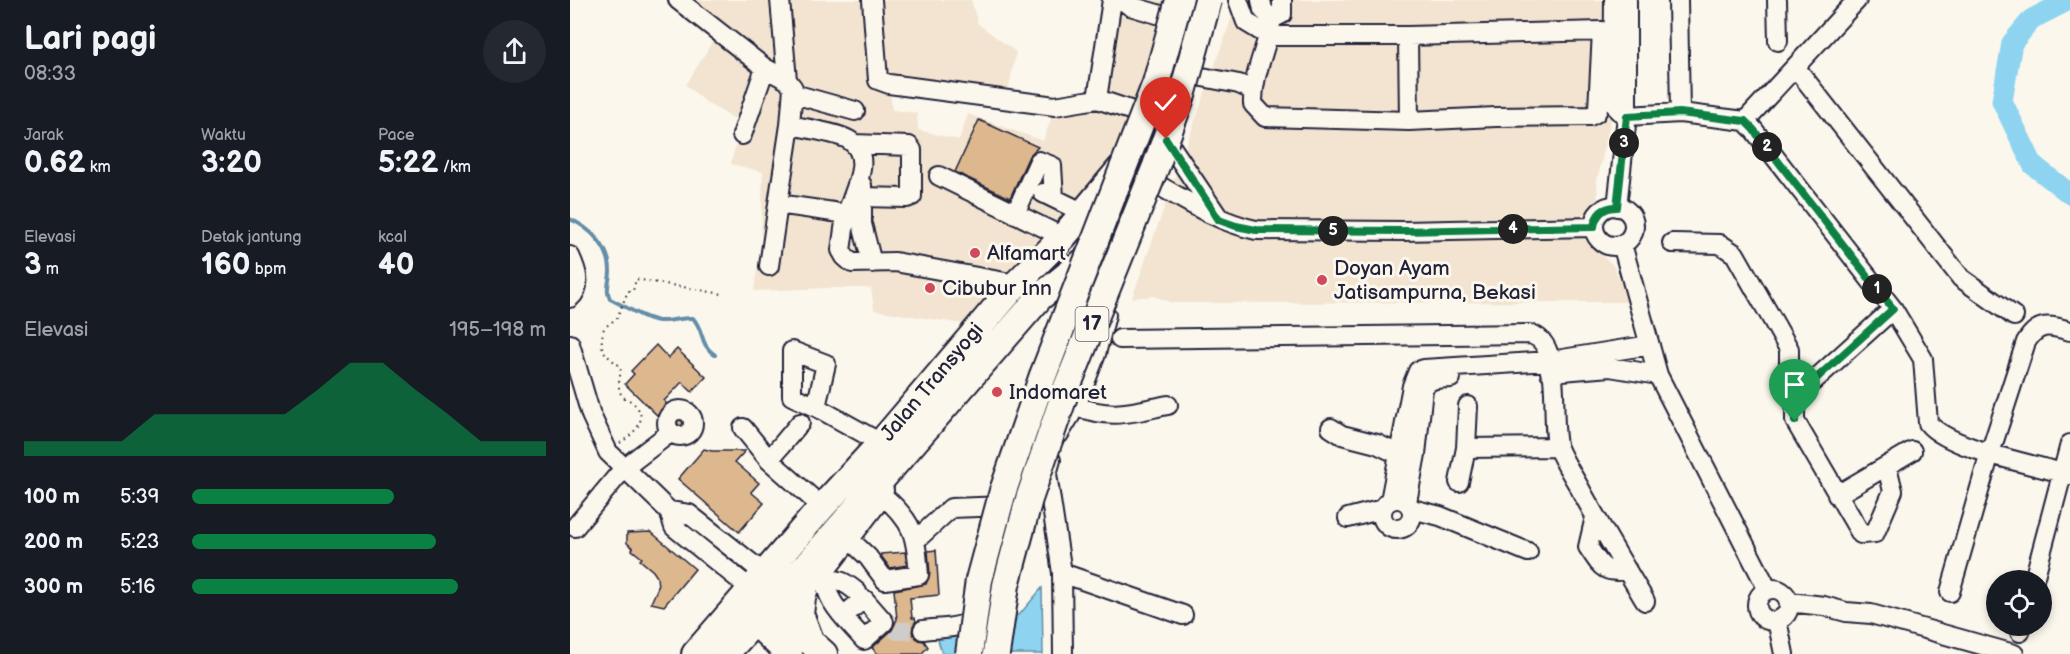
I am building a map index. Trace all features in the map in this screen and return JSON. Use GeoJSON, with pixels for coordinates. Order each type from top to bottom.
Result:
{"type":"FeatureCollection","features":[{"type":"Feature","properties":{"kind":"highway","name":"Jalan Transyogi"},"geometry":{"type":"LineString","coordinates":[[694,654],[756,599],[814,557],[885,483],[1040,297],[1088,258],[1140,175],[1160,129],[1172,69],[1191,0]]}},
{"type":"Feature","properties":{"kind":"highway","name":"17"},"geometry":{"type":"LineString","coordinates":[[996,654],[1006,585],[1029,499],[1067,387],[1156,166],[1183,92],[1208,0]]}},
{"type":"Feature","properties":{"kind":"highway","name":"Jalan Transyogi"},"geometry":{"type":"LineString","coordinates":[[725,654],[756,599],[822,507],[881,443],[1016,284],[1084,213],[1138,145],[1182,110],[1197,76],[1218,0]]}},
{"type":"Feature","properties":{"kind":"highway","name":"17"},"geometry":{"type":"LineString","coordinates":[[969,654],[979,580],[1003,491],[1042,378],[1156,83],[1170,5]]}},
{"type":"Feature","properties":{"kind":"highway"},"geometry":{"type":"LineString","coordinates":[[808,650],[800,614],[805,585],[814,557]]}},
{"type":"Feature","properties":{"kind":"highway"},"geometry":{"type":"LineString","coordinates":[[756,599],[808,650]]}},
{"type":"Feature","properties":{"kind":"highway"},"geometry":{"type":"LineString","coordinates":[[744,654],[754,650],[767,650],[777,654]]}},
{"type":"Feature","properties":{"kind":"street"},"geometry":{"type":"LineString","coordinates":[[678,0],[790,87],[855,111]]}},
{"type":"Feature","properties":{"kind":"street"},"geometry":{"type":"LineString","coordinates":[[769,266],[790,125],[790,87],[780,0]]}},
{"type":"Feature","properties":{"kind":"street"},"geometry":{"type":"LineString","coordinates":[[872,0],[878,80],[889,84],[1055,106],[1097,98],[1160,129],[1219,220]]}},
{"type":"Feature","properties":{"kind":"street"},"geometry":{"type":"LineString","coordinates":[[1097,98],[1112,0]]}},
{"type":"Feature","properties":{"kind":"street"},"geometry":{"type":"LineString","coordinates":[[1122,0],[1130,6],[1170,5],[1146,73],[1145,83],[1149,86],[1172,69]]}},
{"type":"Feature","properties":{"kind":"street"},"geometry":{"type":"LineString","coordinates":[[1238,0],[1246,22],[1271,28],[1407,36],[1602,31]]}},
{"type":"Feature","properties":{"kind":"street"},"geometry":{"type":"LineString","coordinates":[[1261,0],[1271,28]]}},
{"type":"Feature","properties":{"kind":"street"},"geometry":{"type":"LineString","coordinates":[[1282,0],[1282,14],[1271,28],[1245,87],[1253,104],[1265,117],[1409,121],[1592,116],[1598,110],[1599,104],[1602,0]]}},
{"type":"Feature","properties":{"kind":"street"},"geometry":{"type":"LineString","coordinates":[[1614,0],[1613,100],[1618,110],[1627,116],[1680,113],[1745,121],[1893,309],[1923,359],[1928,423],[1935,431],[1965,445],[2066,474]]}},
{"type":"Feature","properties":{"kind":"street"},"geometry":{"type":"LineString","coordinates":[[1617,207],[1627,116],[1627,0]]}},
{"type":"Feature","properties":{"kind":"street"},"geometry":{"type":"LineString","coordinates":[[1678,0],[1680,113]]}},
{"type":"Feature","properties":{"kind":"street"},"geometry":{"type":"LineString","coordinates":[[1777,0],[1778,41]]}},
{"type":"Feature","properties":{"kind":"street"},"geometry":{"type":"LineString","coordinates":[[1745,121],[1857,0]]}},
{"type":"Feature","properties":{"kind":"street"},"geometry":{"type":"LineString","coordinates":[[1407,36],[1409,121]]}},
{"type":"Feature","properties":{"kind":"street"},"geometry":{"type":"LineString","coordinates":[[742,135],[765,68]]}},
{"type":"Feature","properties":{"kind":"street"},"geometry":{"type":"LineString","coordinates":[[1796,68],[1962,278],[1974,289],[2014,316]]}},
{"type":"Feature","properties":{"kind":"street"},"geometry":{"type":"LineString","coordinates":[[1197,76],[1245,87]]}},
{"type":"Feature","properties":{"kind":"street"},"geometry":{"type":"LineString","coordinates":[[790,125],[848,139],[854,144],[861,159],[862,224],[872,263]]}},
{"type":"Feature","properties":{"kind":"street"},"geometry":{"type":"LineString","coordinates":[[854,144],[909,146],[912,150],[912,196],[862,198]]}},
{"type":"Feature","properties":{"kind":"street"},"geometry":{"type":"LineString","coordinates":[[1015,214],[1039,161],[1052,166],[1054,198]]}},
{"type":"Feature","properties":{"kind":"street"},"geometry":{"type":"LineString","coordinates":[[861,169],[847,214],[841,250],[852,263],[895,262],[1016,284]]}},
{"type":"Feature","properties":{"kind":"street"},"geometry":{"type":"LineString","coordinates":[[1140,175],[1219,220],[1256,230],[1404,231],[1594,227]]}},
{"type":"Feature","properties":{"kind":"street"},"geometry":{"type":"LineString","coordinates":[[939,176],[1063,237]]}},
{"type":"Feature","properties":{"kind":"street"},"geometry":{"type":"LineString","coordinates":[[1028,186],[1084,213]]}},
{"type":"Feature","properties":{"kind":"street"},"geometry":{"type":"LineString","coordinates":[[778,204],[847,214]]}},
{"type":"Feature","properties":{"kind":"street"},"geometry":{"type":"LineString","coordinates":[[1617,207],[1630,214],[1633,221],[1631,235],[1622,244],[1612,246],[1603,243],[1596,236],[1594,227],[1601,211],[1606,208],[1617,207]]}},
{"type":"Feature","properties":{"kind":"street"},"geometry":{"type":"LineString","coordinates":[[1063,654],[1062,573],[1047,474],[1060,432],[1076,406],[1096,354],[1124,236],[1125,224],[1121,208]]}},
{"type":"Feature","properties":{"kind":"street"},"geometry":{"type":"LineString","coordinates":[[1672,243],[1720,244],[1735,254],[1789,349],[1789,386],[1799,394]]}},
{"type":"Feature","properties":{"kind":"street"},"geometry":{"type":"LineString","coordinates":[[1622,244],[1658,375],[1768,590]]}},
{"type":"Feature","properties":{"kind":"street"},"geometry":{"type":"LineString","coordinates":[[570,256],[578,274],[574,294],[570,298]]}},
{"type":"Feature","properties":{"kind":"street"},"geometry":{"type":"LineString","coordinates":[[923,630],[953,627],[971,622],[986,605],[998,571],[1007,492],[1029,423],[1059,350],[1062,328],[1054,310],[1040,297]]}},
{"type":"Feature","properties":{"kind":"street"},"geometry":{"type":"LineString","coordinates":[[1887,466],[1893,491],[1875,533],[1861,534],[1795,421],[1795,409],[1799,394],[1893,309]]}},
{"type":"Feature","properties":{"kind":"street"},"geometry":{"type":"LineString","coordinates":[[1950,592],[1990,453],[2026,342],[2033,330],[2042,327],[2053,326],[2070,331]]}},
{"type":"Feature","properties":{"kind":"street"},"geometry":{"type":"LineString","coordinates":[[1120,339],[1528,334],[1537,336],[1552,366],[1557,447],[1645,601]]}},
{"type":"Feature","properties":{"kind":"street"},"geometry":{"type":"LineString","coordinates":[[570,344],[591,415],[608,452],[669,511],[674,527],[756,599]]}},
{"type":"Feature","properties":{"kind":"street"},"geometry":{"type":"LineString","coordinates":[[1398,505],[1416,454],[1423,389],[1426,383],[1433,379],[1552,366],[1650,345]]}},
{"type":"Feature","properties":{"kind":"street"},"geometry":{"type":"LineString","coordinates":[[1398,505],[1398,454],[1412,386],[1418,371],[1552,366],[1610,367],[1658,375]]}},
{"type":"Feature","properties":{"kind":"street"},"geometry":{"type":"LineString","coordinates":[[1076,406],[1094,413],[1114,414],[1168,405]]}},
{"type":"Feature","properties":{"kind":"street"},"geometry":{"type":"LineString","coordinates":[[1460,482],[1466,448],[1468,406]]}},
{"type":"Feature","properties":{"kind":"street"},"geometry":{"type":"LineString","coordinates":[[816,407],[881,443]]}},
{"type":"Feature","properties":{"kind":"street"},"geometry":{"type":"LineString","coordinates":[[769,460],[800,423]]}},
{"type":"Feature","properties":{"kind":"street"},"geometry":{"type":"LineString","coordinates":[[742,428],[769,460],[822,507]]}},
{"type":"Feature","properties":{"kind":"street"},"geometry":{"type":"LineString","coordinates":[[1331,428],[1342,435],[1377,444],[1398,454]]}},
{"type":"Feature","properties":{"kind":"street"},"geometry":{"type":"LineString","coordinates":[[574,527],[624,468],[671,432]]}},
{"type":"Feature","properties":{"kind":"street"},"geometry":{"type":"LineString","coordinates":[[2037,570],[2066,474],[2070,444]]}},
{"type":"Feature","properties":{"kind":"street"},"geometry":{"type":"LineString","coordinates":[[1466,448],[1557,447]]}},
{"type":"Feature","properties":{"kind":"street"},"geometry":{"type":"LineString","coordinates":[[1837,495],[1912,451]]}},
{"type":"Feature","properties":{"kind":"street"},"geometry":{"type":"LineString","coordinates":[[843,616],[831,602],[823,582],[826,570],[885,483],[908,520],[916,540],[919,575],[885,580],[868,557],[849,539]]}},
{"type":"Feature","properties":{"kind":"street"},"geometry":{"type":"LineString","coordinates":[[1348,518],[1398,505],[1440,516],[1528,552]]}},
{"type":"Feature","properties":{"kind":"street"},"geometry":{"type":"LineString","coordinates":[[916,540],[951,508],[1005,506]]}},
{"type":"Feature","properties":{"kind":"street"},"geometry":{"type":"LineString","coordinates":[[1062,573],[1183,615]]}},
{"type":"Feature","properties":{"kind":"street"},"geometry":{"type":"LineString","coordinates":[[823,582],[832,579],[843,582],[857,592]]}},
{"type":"Feature","properties":{"kind":"street"},"geometry":{"type":"LineString","coordinates":[[1768,590],[1779,590],[1785,594],[1789,602],[1787,613],[1777,620],[1765,618],[1758,609],[1759,597],[1768,590]]}},
{"type":"Feature","properties":{"kind":"street"},"geometry":{"type":"LineString","coordinates":[[1789,602],[1871,614],[2014,654]]}},
{"type":"Feature","properties":{"kind":"street"},"geometry":{"type":"LineString","coordinates":[[1777,620],[1784,654]]}},
{"type":"Feature","properties":{"kind":"path"},"geometry":{"type":"LineString","coordinates":[[608,452],[636,432],[640,423],[640,414],[633,403],[623,398],[619,392],[620,366],[605,355],[600,342],[604,328],[617,318],[628,291],[633,291],[636,279],[723,294]]}},
{"type":"Feature","properties":{"kind":"shaded area"},"geometry":{"type":"Polygon","coordinates":[[[668,0],[971,0],[978,24],[1016,52],[1006,101],[889,83],[892,110],[917,113],[918,130],[959,140],[968,114],[1043,141],[1057,103],[1105,96],[1118,0],[1168,0],[1137,106],[1119,143],[1094,183],[969,325],[874,310],[871,288],[754,291],[761,240],[763,172],[731,164],[741,122],[708,104],[686,85],[717,34],[668,0]]]}},
{"type":"Feature","properties":{"kind":"shaded area"},"geometry":{"type":"Polygon","coordinates":[[[1238,0],[1625,0],[1613,110],[1597,181],[1600,254],[1613,265],[1630,302],[1172,303],[1154,296],[1132,298],[1238,0]]]}},
{"type":"Feature","properties":{"kind":"water"},"geometry":{"type":"Polygon","coordinates":[[[1042,588],[1043,654],[942,654],[937,636],[981,630],[1020,614],[1042,588]]]}},
{"type":"Feature","properties":{"kind":"building"},"geometry":{"type":"Polygon","coordinates":[[[979,120],[1038,147],[1029,156],[1010,198],[955,172],[979,120]]]}},
{"type":"Feature","properties":{"kind":"building"},"geometry":{"type":"Polygon","coordinates":[[[656,345],[668,358],[677,349],[706,377],[692,392],[682,382],[664,401],[686,423],[681,428],[676,422],[667,422],[661,416],[659,417],[625,384],[634,374],[631,371],[656,345]]]}},
{"type":"Feature","properties":{"kind":"building"},"geometry":{"type":"Polygon","coordinates":[[[704,449],[745,451],[735,462],[759,483],[751,492],[764,503],[739,532],[678,479],[704,449]]]}},
{"type":"Feature","properties":{"kind":"building"},"geometry":{"type":"Polygon","coordinates":[[[651,532],[695,569],[664,606],[651,603],[658,587],[657,577],[627,543],[627,533],[651,532]]]}},
{"type":"Feature","properties":{"kind":"building"},"geometry":{"type":"Polygon","coordinates":[[[936,550],[939,595],[910,598],[912,618],[916,621],[912,632],[928,647],[921,654],[878,654],[872,648],[892,630],[897,619],[894,590],[926,584],[930,574],[928,551],[936,550]]]}},
{"type":"Feature","properties":{"kind":"building"},"geometry":{"type":"Polygon","coordinates":[[[905,552],[907,565],[890,568],[881,556],[881,554],[905,552]]]}},
{"type":"Feature","properties":{"kind":"waterway"},"geometry":{"type":"LineString","coordinates":[[2069,0],[2032,19],[2012,43],[2002,101],[2033,165],[2070,194]]}},
{"type":"Feature","properties":{"kind":"waterway"},"geometry":{"type":"LineString","coordinates":[[570,219],[585,228],[603,246],[609,262],[610,299],[653,320],[693,318],[706,347],[715,355]]}},
{"type":"Feature","properties":{"kind":"tunnel"},"geometry":{"type":"LineString","coordinates":[[872,613],[897,631],[923,630]]}},
{"type":"Feature","properties":{"kind":"place","name":"Alfamart"},"geometry":{"type":"Point","coordinates":[975,253]}},
{"type":"Feature","properties":{"kind":"place","name":"Doyan Ayam Jatisampurna, Bekasi"},"geometry":{"type":"Point","coordinates":[1322,280]}},
{"type":"Feature","properties":{"kind":"place","name":"Cibubur Inn"},"geometry":{"type":"Point","coordinates":[930,288]}},
{"type":"Feature","properties":{"kind":"place","name":"Indomaret"},"geometry":{"type":"Point","coordinates":[997,392]}},
{"type":"Feature","properties":{"kind":"route"},"geometry":{"type":"LineString","coordinates":[[1166,139],[1219,220],[1236,226],[1256,230],[1404,231],[1594,227],[1601,211],[1617,207],[1627,116],[1680,113],[1745,121],[1893,309],[1799,394],[1795,421]]}}]}
